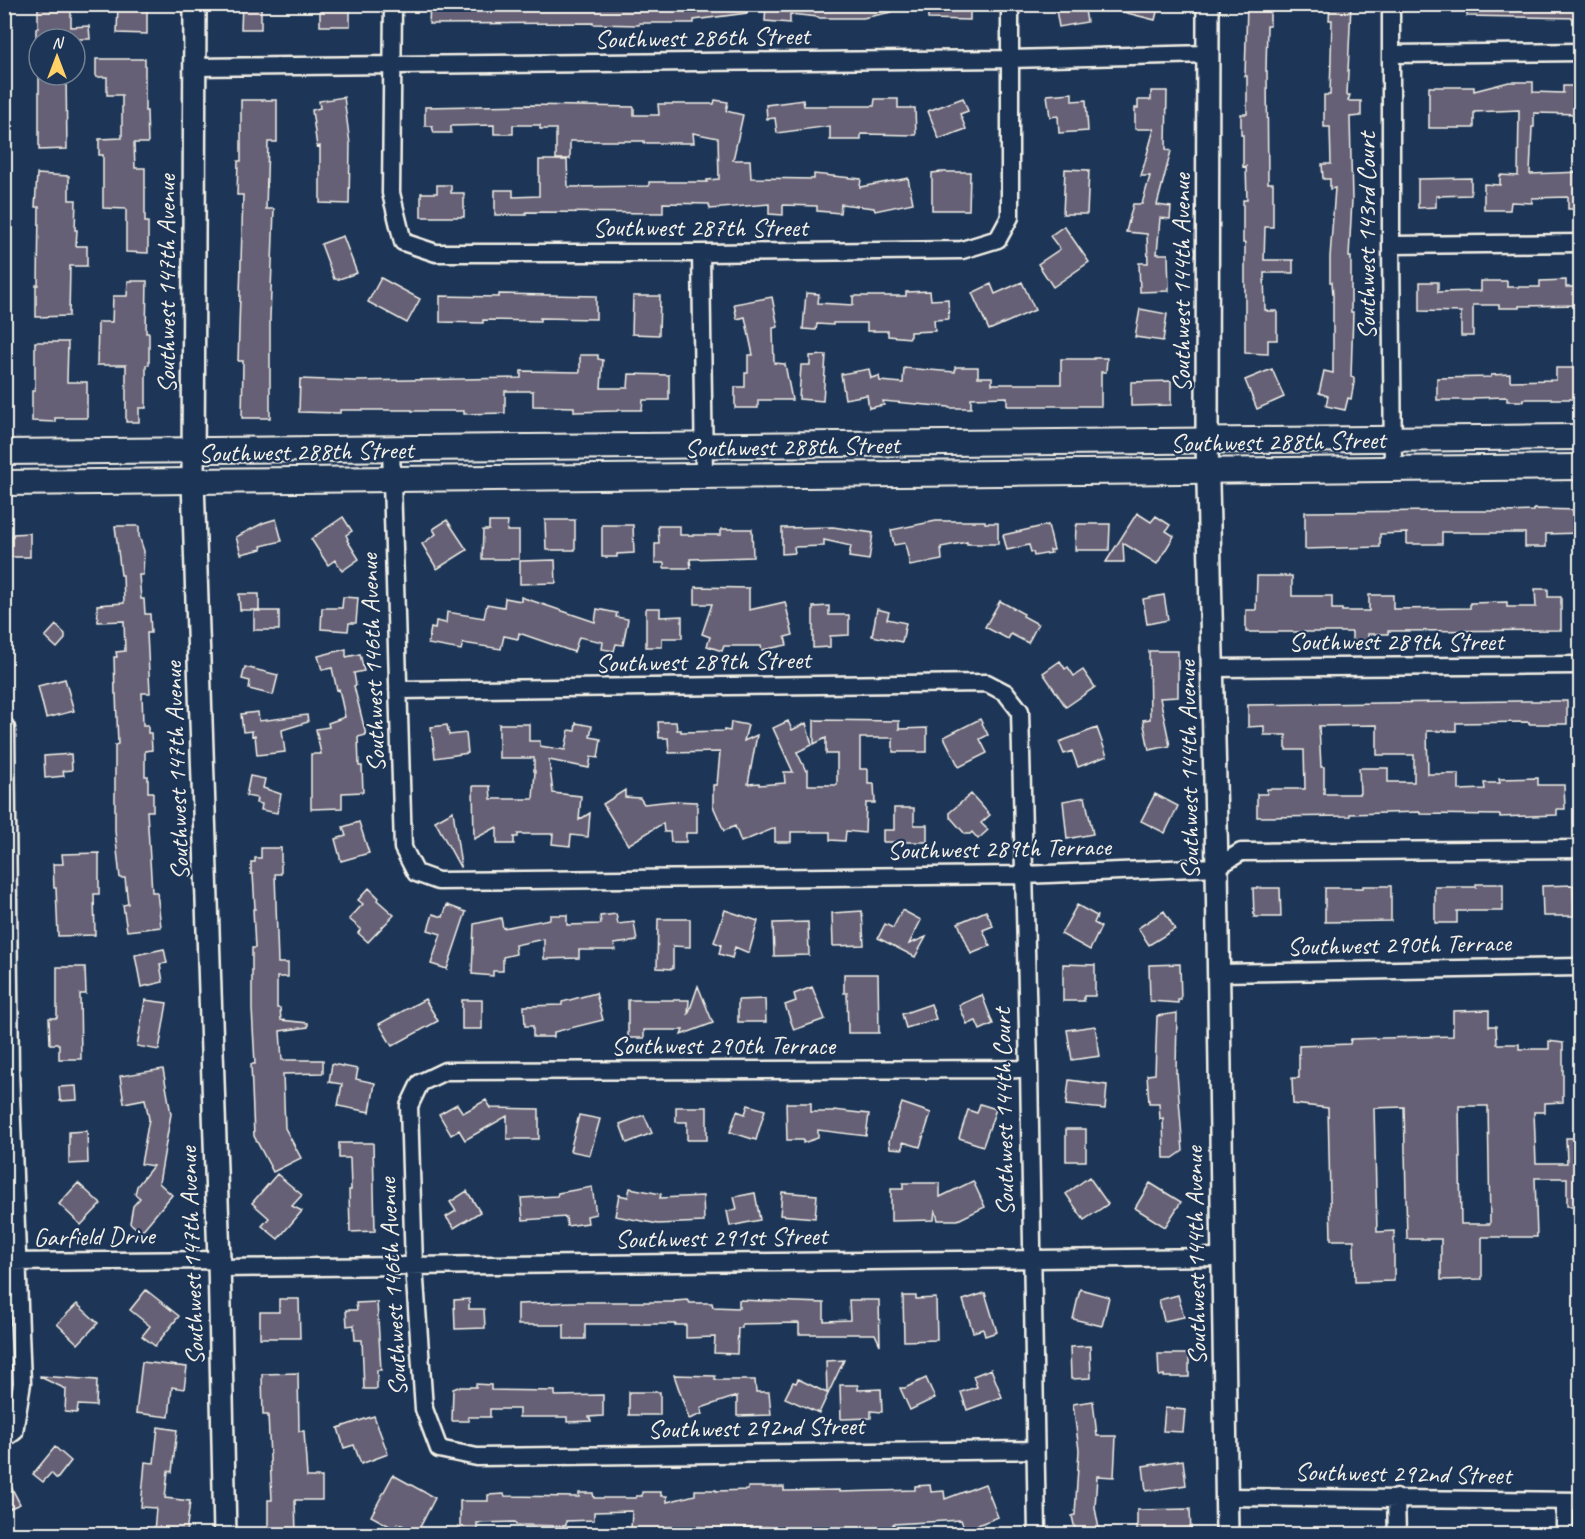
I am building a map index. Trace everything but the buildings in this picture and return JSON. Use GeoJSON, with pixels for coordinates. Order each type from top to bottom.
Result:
{"type":"FeatureCollection","features":[{"type":"Feature","properties":{"kind":"main road","name":"Southwest 288th Street"},"geometry":{"type":"LineString","coordinates":[[4,452],[1581,437]]}},
{"type":"Feature","properties":{"kind":"main road","name":"Southwest 288th Street"},"geometry":{"type":"LineString","coordinates":[[4,483],[1581,467]]}},
{"type":"Feature","properties":{"kind":"street","name":"Southwest 147th Avenue"},"geometry":{"type":"LineString","coordinates":[[195,4],[192,450],[219,1264],[225,1534]]}},
{"type":"Feature","properties":{"kind":"street"},"geometry":{"type":"LineString","coordinates":[[393,4],[393,66]]}},
{"type":"Feature","properties":{"kind":"street"},"geometry":{"type":"LineString","coordinates":[[1010,4],[1010,59]]}},
{"type":"Feature","properties":{"kind":"street","name":"Southwest 144th Avenue"},"geometry":{"type":"LineString","coordinates":[[1208,4],[1207,470],[1217,867],[1227,1534]]}},
{"type":"Feature","properties":{"kind":"street","name":"Southwest 143rd Court"},"geometry":{"type":"LineString","coordinates":[[1391,4],[1393,468]]}},
{"type":"Feature","properties":{"kind":"street"},"geometry":{"type":"LineString","coordinates":[[1391,54],[1581,52]]}},
{"type":"Feature","properties":{"kind":"street","name":"Southwest 286th Street"},"geometry":{"type":"LineString","coordinates":[[195,67],[1010,59],[1209,54]]}},
{"type":"Feature","properties":{"kind":"street","name":"Southwest 287th Street"},"geometry":{"type":"LineString","coordinates":[[393,66],[391,193],[403,242],[436,253],[701,254],[962,250],[998,239],[1010,217],[1010,59]]}},
{"type":"Feature","properties":{"kind":"street"},"geometry":{"type":"LineString","coordinates":[[1391,245],[1581,243]]}},
{"type":"Feature","properties":{"kind":"street"},"geometry":{"type":"LineString","coordinates":[[701,254],[704,476]]}},
{"type":"Feature","properties":{"kind":"street","name":"Southwest 146th Avenue"},"geometry":{"type":"LineString","coordinates":[[391,448],[403,848],[416,873]]}},
{"type":"Feature","properties":{"kind":"street","name":"Southwest 289th Street"},"geometry":{"type":"LineString","coordinates":[[1212,668],[1581,665]]}},
{"type":"Feature","properties":{"kind":"street","name":"Southwest 289th Street"},"geometry":{"type":"LineString","coordinates":[[398,690],[987,683],[1006,693]]}},
{"type":"Feature","properties":{"kind":"street","name":"Southwest 144th Court"},"geometry":{"type":"LineString","coordinates":[[1006,693],[1020,711],[1037,1534]]}},
{"type":"Feature","properties":{"kind":"street"},"geometry":{"type":"LineString","coordinates":[[4,725],[6,728],[7,1071],[11,1262],[22,1383],[14,1432],[4,1439]]}},
{"type":"Feature","properties":{"kind":"street","name":"Southwest 289th Terrace"},"geometry":{"type":"LineString","coordinates":[[416,873],[438,881],[1024,875],[1217,867],[1241,852],[1581,849]]}},
{"type":"Feature","properties":{"kind":"street","name":"Southwest 290th Terrace"},"geometry":{"type":"LineString","coordinates":[[1218,973],[1581,967]]}},
{"type":"Feature","properties":{"kind":"street","name":"Southwest 290th Terrace"},"geometry":{"type":"LineString","coordinates":[[420,1083],[445,1071],[1029,1070]]}},
{"type":"Feature","properties":{"kind":"street","name":"Southwest 146th Avenue"},"geometry":{"type":"LineString","coordinates":[[420,1083],[409,1106],[414,1266],[424,1409],[439,1449],[477,1456]]}},
{"type":"Feature","properties":{"kind":"street","name":"Southwest 291st Street"},"geometry":{"type":"LineString","coordinates":[[219,1264],[414,1266],[1222,1257]]}},
{"type":"Feature","properties":{"kind":"street","name":"Garfield Drive"},"geometry":{"type":"LineString","coordinates":[[11,1262],[219,1264]]}},
{"type":"Feature","properties":{"kind":"street","name":"Southwest 292nd Street"},"geometry":{"type":"LineString","coordinates":[[477,1456],[1035,1450]]}},
{"type":"Feature","properties":{"kind":"street","name":"Southwest 292nd Street"},"geometry":{"type":"LineString","coordinates":[[1226,1497],[1573,1501]]}},
{"type":"Feature","properties":{"kind":"street"},"geometry":{"type":"LineString","coordinates":[[1396,1498],[1397,1534]]}},
{"type":"Feature","properties":{"kind":"street"},"geometry":{"type":"LineString","coordinates":[[1565,1534],[1573,1501]]}}]}
